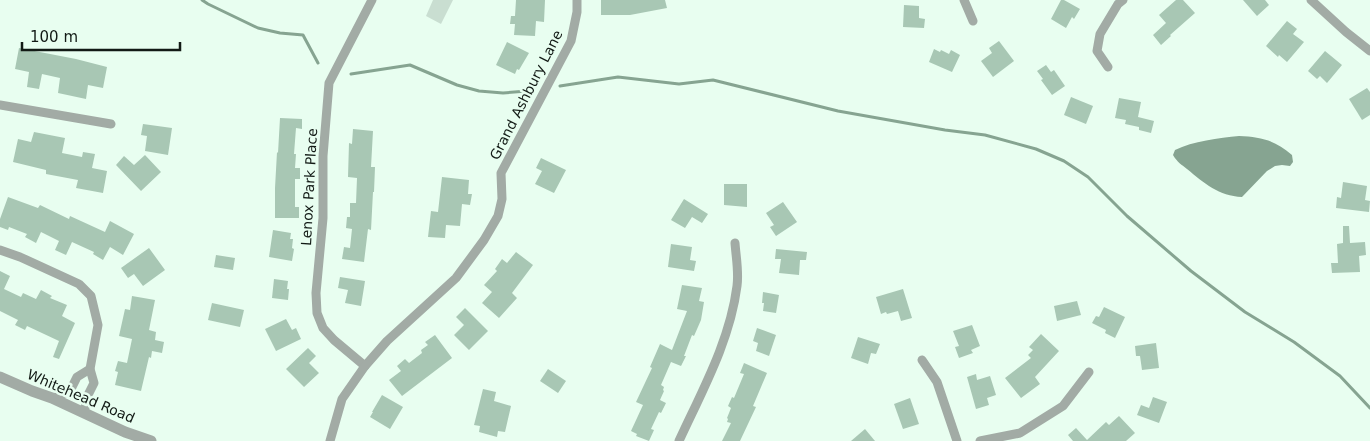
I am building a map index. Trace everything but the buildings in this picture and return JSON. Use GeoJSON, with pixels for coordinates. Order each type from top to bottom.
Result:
{"type":"FeatureCollection","features":[{"type":"Feature","properties":{"kind":"street","name":"Lenox Park Place"},"geometry":{"type":"LineString","coordinates":[[365,366],[334,340],[323,328],[317,313],[316,293],[323,218],[323,156],[330,83],[372,0]]}},
{"type":"Feature","properties":{"kind":"street","name":"Grand Ashbury Lane"},"geometry":{"type":"LineString","coordinates":[[330,441],[342,399],[365,366],[387,340],[456,278],[484,240],[498,216],[502,199],[501,173],[571,41],[577,12],[577,0]]}},
{"type":"Feature","properties":{"kind":"street"},"geometry":{"type":"LineString","coordinates":[[964,0],[974,21]]}},
{"type":"Feature","properties":{"kind":"street"},"geometry":{"type":"LineString","coordinates":[[1108,67],[1097,51],[1100,34],[1118,4],[1123,0]]}},
{"type":"Feature","properties":{"kind":"street"},"geometry":{"type":"LineString","coordinates":[[1311,0],[1370,51]]}},
{"type":"Feature","properties":{"kind":"street"},"geometry":{"type":"LineString","coordinates":[[0,104],[110,124]]}},
{"type":"Feature","properties":{"kind":"street"},"geometry":{"type":"LineString","coordinates":[[679,441],[730,324],[737,284],[735,243]]}},
{"type":"Feature","properties":{"kind":"street"},"geometry":{"type":"LineString","coordinates":[[0,250],[79,284],[91,296],[98,325],[90,369],[94,383],[87,397],[84,413]]}},
{"type":"Feature","properties":{"kind":"street"},"geometry":{"type":"LineString","coordinates":[[922,360],[937,382],[957,441]]}},
{"type":"Feature","properties":{"kind":"street"},"geometry":{"type":"LineString","coordinates":[[52,398],[70,391],[77,377],[90,369]]}},
{"type":"Feature","properties":{"kind":"street"},"geometry":{"type":"LineString","coordinates":[[980,441],[1020,433],[1063,406],[1089,372]]}},
{"type":"Feature","properties":{"kind":"street","name":"Whitehead Road"},"geometry":{"type":"LineString","coordinates":[[0,377],[151,441]]}},
{"type":"Feature","properties":{"kind":"shaded area"},"geometry":{"type":"Polygon","coordinates":[[[433,0],[453,0],[441,24],[426,16],[433,0]]]}},
{"type":"Feature","properties":{"kind":"shaded area"},"geometry":{"type":"Polygon","coordinates":[[[1239,136],[1261,138],[1274,143],[1292,155],[1293,162],[1290,166],[1275,166],[1267,171],[1242,197],[1226,194],[1212,188],[1181,165],[1173,155],[1175,150],[1190,144],[1239,136]]]}},
{"type":"Feature","properties":{"kind":"waterway"},"geometry":{"type":"LineString","coordinates":[[202,0],[258,28],[280,33],[303,35],[318,63]]}},
{"type":"Feature","properties":{"kind":"waterway"},"geometry":{"type":"LineString","coordinates":[[351,74],[410,65],[457,85],[479,91],[503,93],[527,91]]}},
{"type":"Feature","properties":{"kind":"waterway"},"geometry":{"type":"LineString","coordinates":[[560,86],[618,77],[679,84],[713,80],[838,111],[945,130],[985,135],[1036,149],[1064,161],[1088,177],[1127,216],[1191,271],[1245,312],[1294,342],[1340,376],[1370,408]]}}]}
